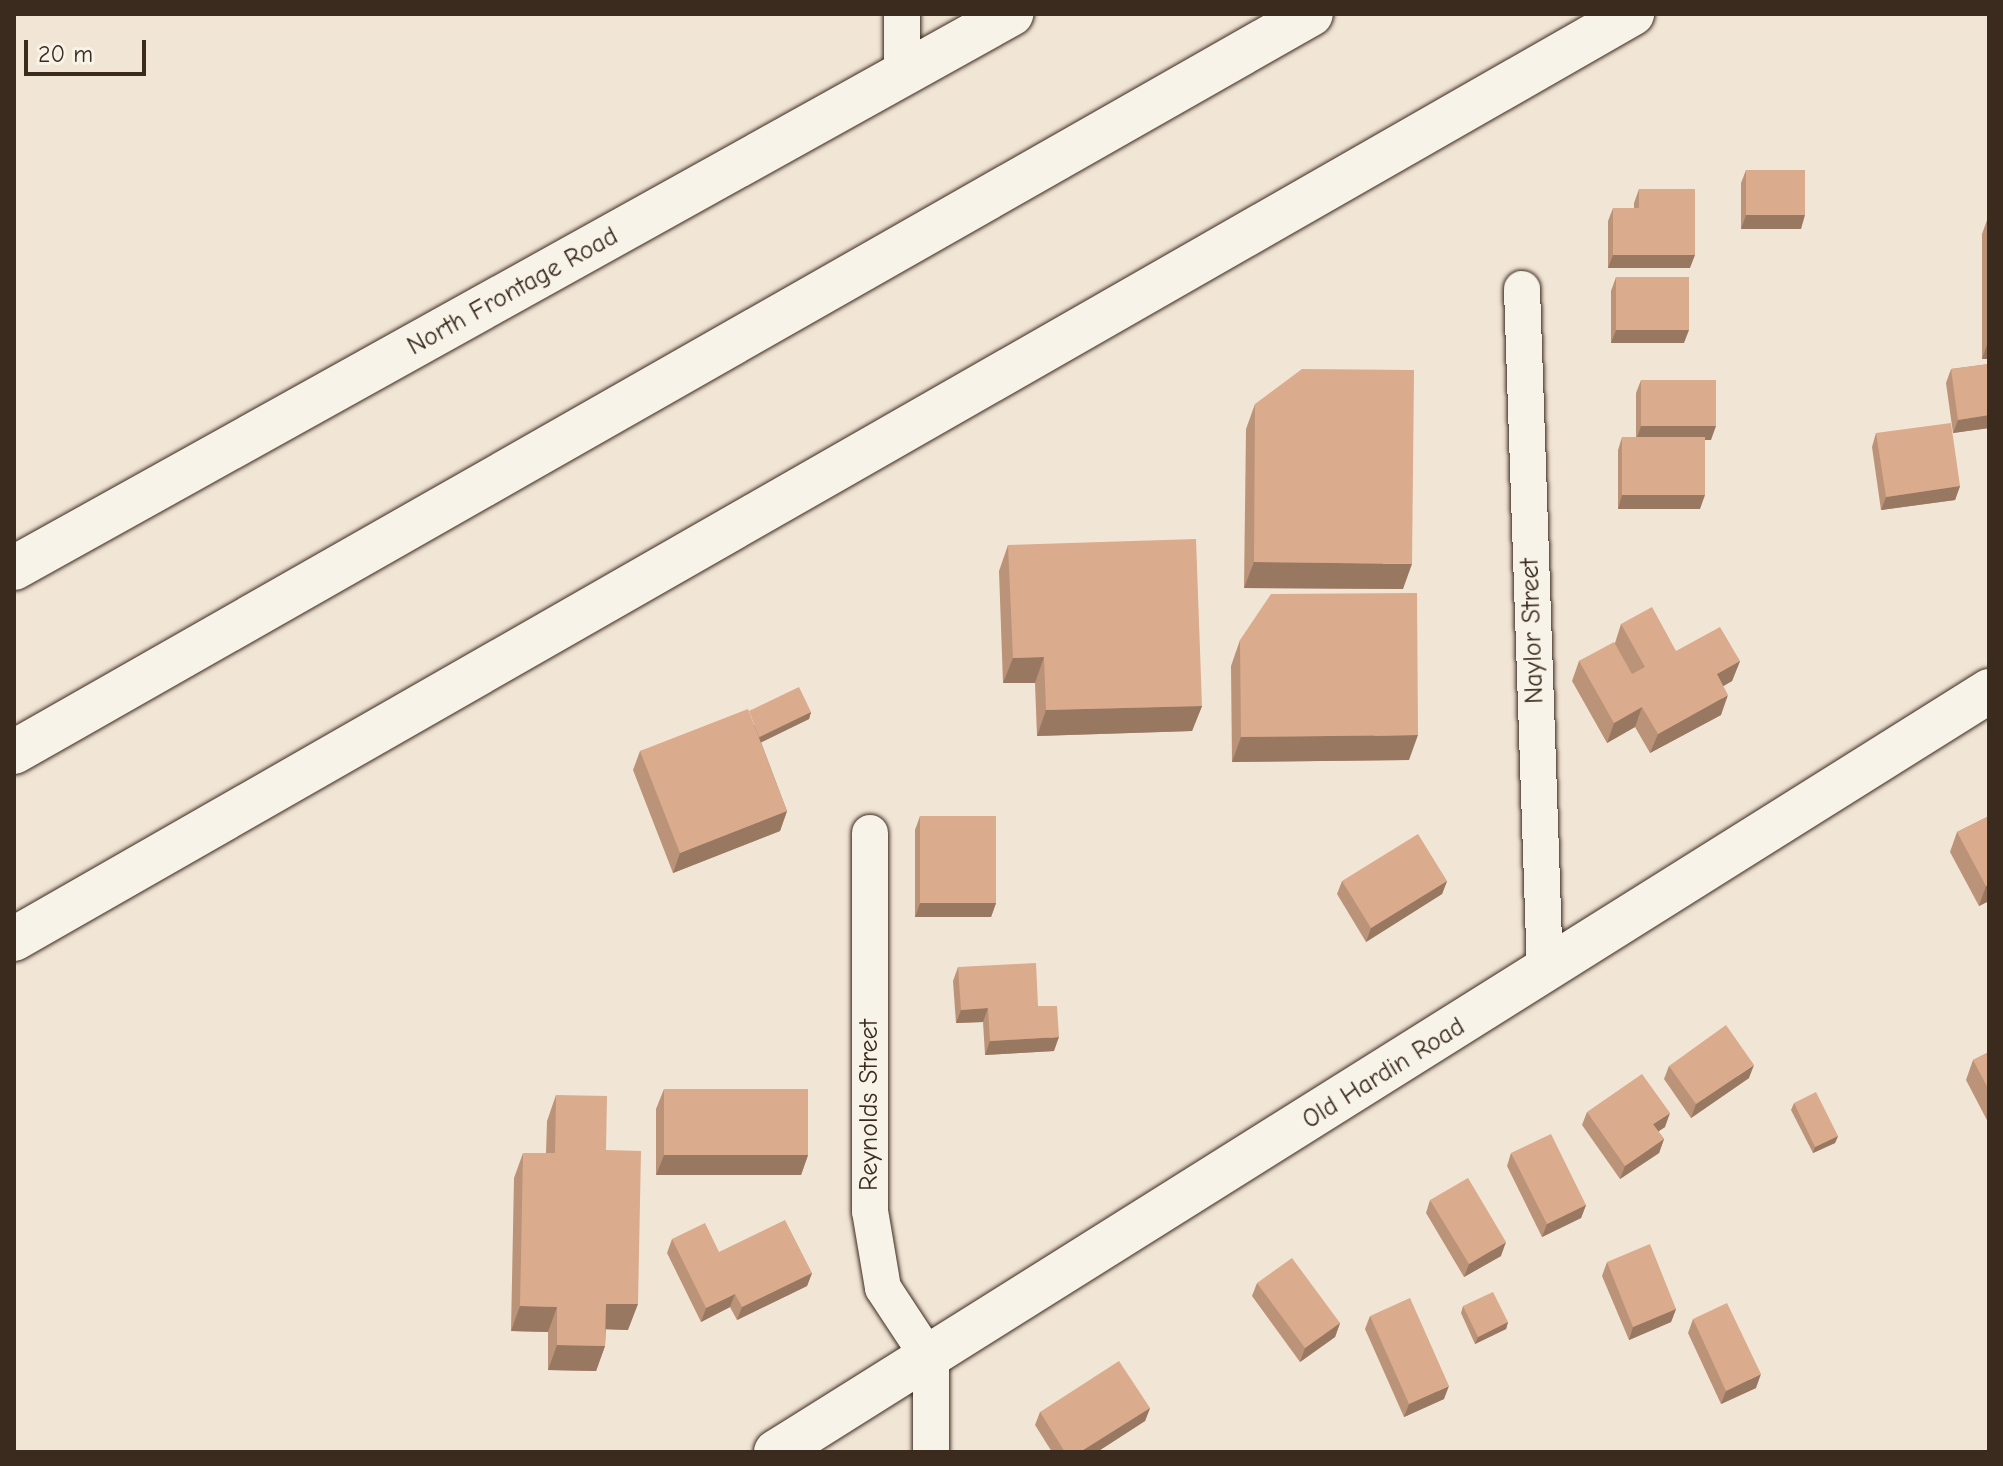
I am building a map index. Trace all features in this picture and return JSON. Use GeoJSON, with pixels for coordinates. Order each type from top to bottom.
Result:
{"type":"FeatureCollection","features":[{"type":"Feature","properties":{"kind":"main road","name":"North Frontage Road"},"geometry":{"type":"LineString","coordinates":[[14,568],[1011,14]]}},
{"type":"Feature","properties":{"kind":"main road"},"geometry":{"type":"LineString","coordinates":[[14,752],[1311,14]]}},
{"type":"Feature","properties":{"kind":"main road"},"geometry":{"type":"LineString","coordinates":[[14,939],[1632,14]]}},
{"type":"Feature","properties":{"kind":"main road","name":"Old Hardin Road"},"geometry":{"type":"LineString","coordinates":[[776,1452],[931,1361],[1989,691]]}},
{"type":"Feature","properties":{"kind":"street"},"geometry":{"type":"LineString","coordinates":[[902,14],[902,77]]}},
{"type":"Feature","properties":{"kind":"street","name":"Naylor Street"},"geometry":{"type":"LineString","coordinates":[[1522,289],[1545,973]]}},
{"type":"Feature","properties":{"kind":"street","name":"Reynolds Street"},"geometry":{"type":"LineString","coordinates":[[870,833],[870,1211],[883,1288],[931,1361]]}},
{"type":"Feature","properties":{"kind":"street"},"geometry":{"type":"LineString","coordinates":[[931,1361],[931,1452]]}},
{"type":"Feature","properties":{"kind":"building"},"geometry":{"type":"Polygon","coordinates":[[[1746,170],[1805,170],[1805,215],[1746,215],[1746,170]]]}},
{"type":"Feature","properties":{"kind":"building"},"geometry":{"type":"Polygon","coordinates":[[[1639,189],[1695,189],[1695,255],[1613,255],[1613,208],[1639,208],[1639,189]]]}},
{"type":"Feature","properties":{"kind":"building"},"geometry":{"type":"Polygon","coordinates":[[[1989,220],[1989,345],[1987,345],[1989,220]]]}},
{"type":"Feature","properties":{"kind":"building"},"geometry":{"type":"Polygon","coordinates":[[[1616,277],[1689,277],[1689,330],[1616,330],[1616,277]]]}},
{"type":"Feature","properties":{"kind":"building"},"geometry":{"type":"Polygon","coordinates":[[[1989,364],[1989,415],[1958,420],[1951,369],[1989,364]]]}},
{"type":"Feature","properties":{"kind":"building"},"geometry":{"type":"Polygon","coordinates":[[[1302,369],[1414,370],[1412,564],[1254,562],[1255,404],[1302,369]]]}},
{"type":"Feature","properties":{"kind":"building"},"geometry":{"type":"Polygon","coordinates":[[[1641,380],[1716,380],[1716,426],[1641,426],[1641,380]]]}},
{"type":"Feature","properties":{"kind":"building"},"geometry":{"type":"Polygon","coordinates":[[[1951,423],[1960,486],[1886,497],[1876,433],[1951,423]]]}},
{"type":"Feature","properties":{"kind":"building"},"geometry":{"type":"Polygon","coordinates":[[[1622,437],[1705,437],[1705,495],[1622,495],[1622,437]]]}},
{"type":"Feature","properties":{"kind":"building"},"geometry":{"type":"Polygon","coordinates":[[[1196,539],[1202,706],[1046,710],[1044,657],[1013,658],[1008,545],[1196,539]]]}},
{"type":"Feature","properties":{"kind":"building"},"geometry":{"type":"Polygon","coordinates":[[[1417,593],[1418,735],[1241,737],[1240,640],[1271,594],[1417,593]]]}},
{"type":"Feature","properties":{"kind":"building"},"geometry":{"type":"Polygon","coordinates":[[[1652,607],[1676,651],[1720,627],[1740,661],[1717,674],[1728,695],[1658,734],[1642,707],[1614,723],[1579,661],[1614,642],[1632,674],[1645,667],[1621,624],[1652,607]]]}},
{"type":"Feature","properties":{"kind":"building"},"geometry":{"type":"Polygon","coordinates":[[[799,687],[811,712],[759,737],[749,711],[799,687]]]}},
{"type":"Feature","properties":{"kind":"building"},"geometry":{"type":"Polygon","coordinates":[[[748,709],[787,811],[680,853],[640,751],[748,709]]]}},
{"type":"Feature","properties":{"kind":"building"},"geometry":{"type":"Polygon","coordinates":[[[920,816],[996,816],[996,903],[920,903],[920,816]]]}},
{"type":"Feature","properties":{"kind":"building"},"geometry":{"type":"Polygon","coordinates":[[[1989,816],[1989,885],[1986,886],[1957,832],[1989,816]]]}},
{"type":"Feature","properties":{"kind":"building"},"geometry":{"type":"Polygon","coordinates":[[[1418,834],[1447,881],[1371,928],[1342,881],[1418,834]]]}},
{"type":"Feature","properties":{"kind":"building"},"geometry":{"type":"Polygon","coordinates":[[[1036,963],[1038,1006],[1057,1006],[1059,1037],[990,1041],[988,1008],[961,1010],[958,967],[1036,963]]]}},
{"type":"Feature","properties":{"kind":"building"},"geometry":{"type":"Polygon","coordinates":[[[1726,1025],[1754,1065],[1696,1104],[1669,1066],[1726,1025]]]}},
{"type":"Feature","properties":{"kind":"building"},"geometry":{"type":"Polygon","coordinates":[[[1989,1052],[1989,1090],[1973,1060],[1989,1052]]]}},
{"type":"Feature","properties":{"kind":"building"},"geometry":{"type":"Polygon","coordinates":[[[1642,1074],[1670,1113],[1653,1124],[1664,1139],[1625,1166],[1587,1112],[1642,1074]]]}},
{"type":"Feature","properties":{"kind":"building"},"geometry":{"type":"Polygon","coordinates":[[[664,1089],[808,1089],[808,1155],[664,1155],[664,1089]]]}},
{"type":"Feature","properties":{"kind":"building"},"geometry":{"type":"Polygon","coordinates":[[[1816,1092],[1838,1136],[1815,1147],[1794,1103],[1816,1092]]]}},
{"type":"Feature","properties":{"kind":"building"},"geometry":{"type":"Polygon","coordinates":[[[556,1095],[607,1096],[606,1150],[641,1151],[638,1304],[606,1304],[605,1346],[557,1345],[557,1307],[520,1306],[523,1153],[555,1153],[556,1095]]]}},
{"type":"Feature","properties":{"kind":"building"},"geometry":{"type":"Polygon","coordinates":[[[1551,1134],[1586,1205],[1547,1224],[1511,1153],[1551,1134]]]}},
{"type":"Feature","properties":{"kind":"building"},"geometry":{"type":"Polygon","coordinates":[[[1468,1178],[1506,1242],[1469,1264],[1430,1200],[1468,1178]]]}},
{"type":"Feature","properties":{"kind":"building"},"geometry":{"type":"Polygon","coordinates":[[[785,1220],[812,1273],[742,1307],[735,1294],[706,1308],[672,1239],[705,1223],[719,1252],[785,1220]]]}},
{"type":"Feature","properties":{"kind":"building"},"geometry":{"type":"Polygon","coordinates":[[[1650,1244],[1676,1309],[1633,1327],[1607,1262],[1650,1244]]]}},
{"type":"Feature","properties":{"kind":"building"},"geometry":{"type":"Polygon","coordinates":[[[1292,1258],[1340,1323],[1305,1348],[1257,1283],[1292,1258]]]}},
{"type":"Feature","properties":{"kind":"building"},"geometry":{"type":"Polygon","coordinates":[[[1493,1292],[1508,1322],[1478,1337],[1463,1306],[1493,1292]]]}},
{"type":"Feature","properties":{"kind":"building"},"geometry":{"type":"Polygon","coordinates":[[[1410,1298],[1449,1386],[1409,1404],[1370,1316],[1410,1298]]]}},
{"type":"Feature","properties":{"kind":"building"},"geometry":{"type":"Polygon","coordinates":[[[1727,1303],[1761,1374],[1726,1391],[1693,1319],[1727,1303]]]}},
{"type":"Feature","properties":{"kind":"building"},"geometry":{"type":"Polygon","coordinates":[[[1119,1361],[1150,1408],[1080,1452],[1065,1452],[1040,1412],[1119,1361]]]}}]}
